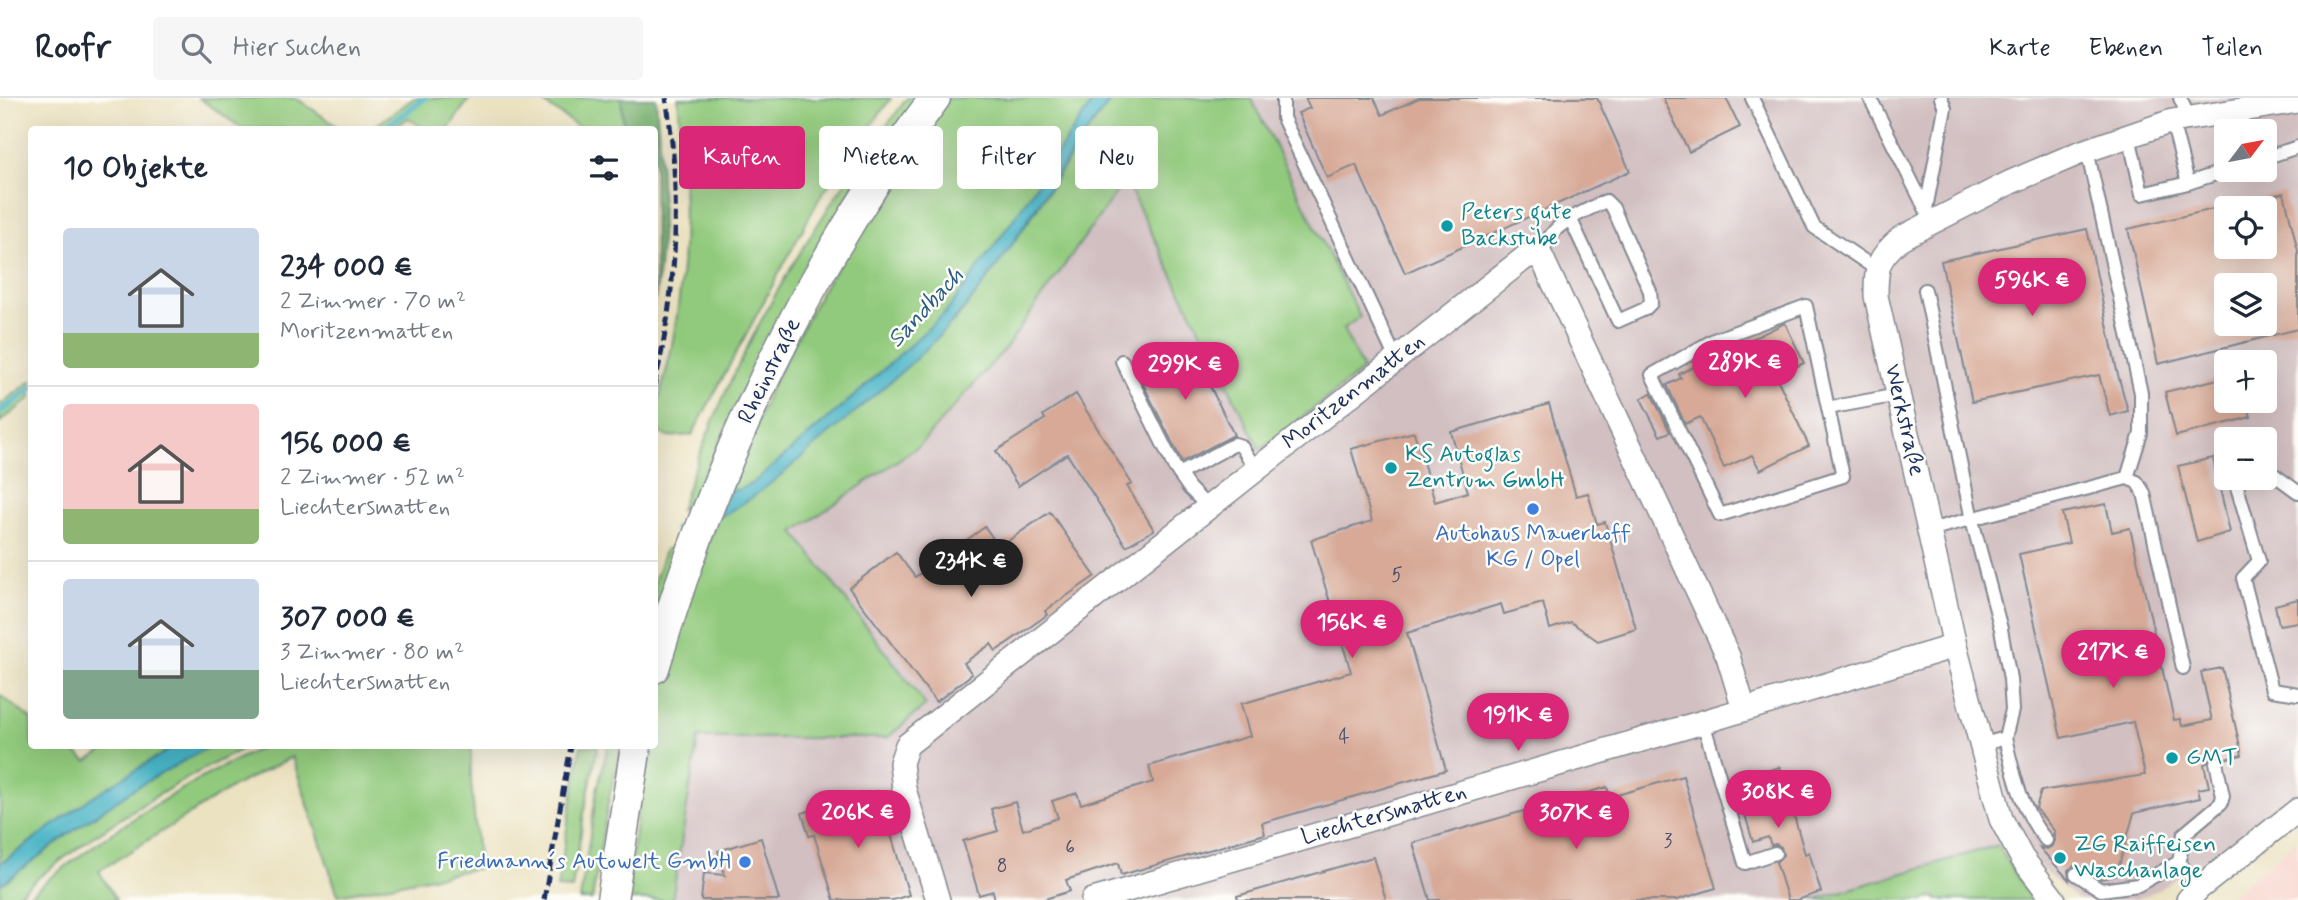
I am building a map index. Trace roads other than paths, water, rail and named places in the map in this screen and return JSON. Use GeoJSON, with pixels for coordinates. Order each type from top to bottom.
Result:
{"type":"FeatureCollection","features":[{"type":"Feature","properties":{"kind":"street","name":"Rheinstraße"},"geometry":{"type":"LineString","coordinates":[[658,655],[693,546],[712,497],[786,335],[848,226],[912,128],[935,98]]}},
{"type":"Feature","properties":{"kind":"street"},"geometry":{"type":"LineString","coordinates":[[1876,269],[1887,250],[1930,215],[2087,150],[2129,136],[2180,112],[2298,101]]}},
{"type":"Feature","properties":{"kind":"street","name":"Moritzenmatten"},"geometry":{"type":"LineString","coordinates":[[938,900],[904,789],[901,763],[907,745],[1527,256],[1541,256]]}},
{"type":"Feature","properties":{"kind":"street"},"geometry":{"type":"LineString","coordinates":[[1541,256],[1728,656],[1744,709]]}},
{"type":"Feature","properties":{"kind":"street","name":"Werkstraße"},"geometry":{"type":"LineString","coordinates":[[1876,269],[1876,296],[1955,646],[2001,819],[2022,858],[2054,900]]}},
{"type":"Feature","properties":{"kind":"street","name":"Liechtersmatten"},"geometry":{"type":"LineString","coordinates":[[1093,900],[1955,646]]}},
{"type":"Feature","properties":{"kind":"street"},"geometry":{"type":"LineString","coordinates":[[612,900],[636,749]]}},
{"type":"Feature","properties":{"kind":"street"},"geometry":{"type":"LineString","coordinates":[[2193,894],[2298,810]]}},
{"type":"Feature","properties":{"kind":"lane"},"geometry":{"type":"LineString","coordinates":[[1283,98],[1283,118],[1396,359]]}},
{"type":"Feature","properties":{"kind":"lane"},"geometry":{"type":"LineString","coordinates":[[1752,98],[1814,227],[1876,269]]}},
{"type":"Feature","properties":{"kind":"lane"},"geometry":{"type":"LineString","coordinates":[[1870,98],[1930,215]]}},
{"type":"Feature","properties":{"kind":"lane"},"geometry":{"type":"LineString","coordinates":[[1930,215],[1945,108],[1941,98]]}},
{"type":"Feature","properties":{"kind":"lane"},"geometry":{"type":"LineString","coordinates":[[2180,112],[2188,183]]}},
{"type":"Feature","properties":{"kind":"lane"},"geometry":{"type":"LineString","coordinates":[[2129,136],[2142,194],[2214,175]]}},
{"type":"Feature","properties":{"kind":"lane"},"geometry":{"type":"LineString","coordinates":[[2277,154],[2298,147]]}},
{"type":"Feature","properties":{"kind":"lane"},"geometry":{"type":"LineString","coordinates":[[2087,150],[2141,393],[2141,433],[2127,478]]}},
{"type":"Feature","properties":{"kind":"lane"},"geometry":{"type":"LineString","coordinates":[[1541,256],[1551,234],[1581,212],[1606,201],[1613,208],[1650,291],[1651,303],[1645,309],[1618,321],[1571,220]]}},
{"type":"Feature","properties":{"kind":"lane"},"geometry":{"type":"LineString","coordinates":[[1925,290],[1972,520],[2001,629],[2010,679],[2012,710],[2005,738],[2014,777],[2036,829],[2046,840]]}},
{"type":"Feature","properties":{"kind":"lane"},"geometry":{"type":"LineString","coordinates":[[1806,306],[1828,408],[1843,476],[1720,515],[1652,375],[1714,340],[1806,306]]}},
{"type":"Feature","properties":{"kind":"lane"},"geometry":{"type":"LineString","coordinates":[[1122,361],[1179,474],[1208,507]]}},
{"type":"Feature","properties":{"kind":"lane"},"geometry":{"type":"LineString","coordinates":[[1828,408],[1898,395]]}},
{"type":"Feature","properties":{"kind":"lane"},"geometry":{"type":"LineString","coordinates":[[1179,474],[1236,444],[1241,446],[1256,469]]}},
{"type":"Feature","properties":{"kind":"lane"},"geometry":{"type":"LineString","coordinates":[[2277,477],[2298,492]]}},
{"type":"Feature","properties":{"kind":"lane"},"geometry":{"type":"LineString","coordinates":[[1929,530],[2127,478],[2137,482],[2144,493],[2183,668]]}},
{"type":"Feature","properties":{"kind":"lane"},"geometry":{"type":"LineString","coordinates":[[2238,490],[2259,561],[2243,578],[2272,690],[2298,695]]}},
{"type":"Feature","properties":{"kind":"lane"},"geometry":{"type":"LineString","coordinates":[[1703,722],[1745,863],[1775,853]]}},
{"type":"Feature","properties":{"kind":"lane"},"geometry":{"type":"LineString","coordinates":[[1981,745],[2005,738]]}},
{"type":"Feature","properties":{"kind":"lane"},"geometry":{"type":"LineString","coordinates":[[2193,894],[2179,862],[2184,834],[2221,803],[2223,796],[2216,762]]}},
{"type":"Feature","properties":{"kind":"lane"},"geometry":{"type":"LineString","coordinates":[[2076,874],[2101,890],[2138,885],[2179,862]]}},
{"type":"Feature","properties":{"kind":"water"},"geometry":{"type":"Polygon","coordinates":[[[1095,98],[1113,98],[1091,126],[1076,126],[1095,98]]]}},
{"type":"Feature","properties":{"kind":"water"},"geometry":{"type":"Polygon","coordinates":[[[1075,128],[1075,149],[1061,170],[1061,148],[1075,128]]]}},
{"type":"Feature","properties":{"kind":"water"},"geometry":{"type":"Polygon","coordinates":[[[1034,189],[1048,189],[993,271],[941,334],[786,471],[746,502],[717,518],[730,491],[753,483],[860,391],[947,311],[1034,189]]]}},
{"type":"Feature","properties":{"kind":"water"},"geometry":{"type":"Polygon","coordinates":[[[170,749],[205,749],[132,790],[0,885],[0,864],[95,795],[170,749]]]}},
{"type":"Feature","properties":{"kind":"waterway"},"geometry":{"type":"LineString","coordinates":[[387,126],[425,98]]}},
{"type":"Feature","properties":{"kind":"waterway"},"geometry":{"type":"LineString","coordinates":[[0,412],[28,391]]}},
{"type":"Feature","properties":{"kind":"waterway","name":"Sandbach"},"geometry":{"type":"LineString","coordinates":[[676,528],[684,525]]}},
{"type":"Feature","properties":{"kind":"railway"},"geometry":{"type":"LineString","coordinates":[[658,368],[668,315],[675,243],[674,170],[666,98]]}},
{"type":"Feature","properties":{"kind":"railway"},"geometry":{"type":"LineString","coordinates":[[544,900],[570,749]]}},
{"type":"Feature","properties":{"kind":"place","name":"Peters gute Backstube"},"geometry":{"type":"Point","coordinates":[1447,226]}},
{"type":"Feature","properties":{"kind":"place","name":"KS Autoglas Zentrum GmbH"},"geometry":{"type":"Point","coordinates":[1391,468]}},
{"type":"Feature","properties":{"kind":"place","name":"Autohaus Mauerhoff KG / Opel"},"geometry":{"type":"Point","coordinates":[1533,509]}},
{"type":"Feature","properties":{"kind":"place","name":"GMT"},"geometry":{"type":"Point","coordinates":[2172,758]}},
{"type":"Feature","properties":{"kind":"place","name":"ZG Raiffeisen Waschanlage"},"geometry":{"type":"Point","coordinates":[2060,858]}},
{"type":"Feature","properties":{"kind":"place","name":"Friedmann´s Autowelt GmbH"},"geometry":{"type":"Point","coordinates":[745,862]}}]}
